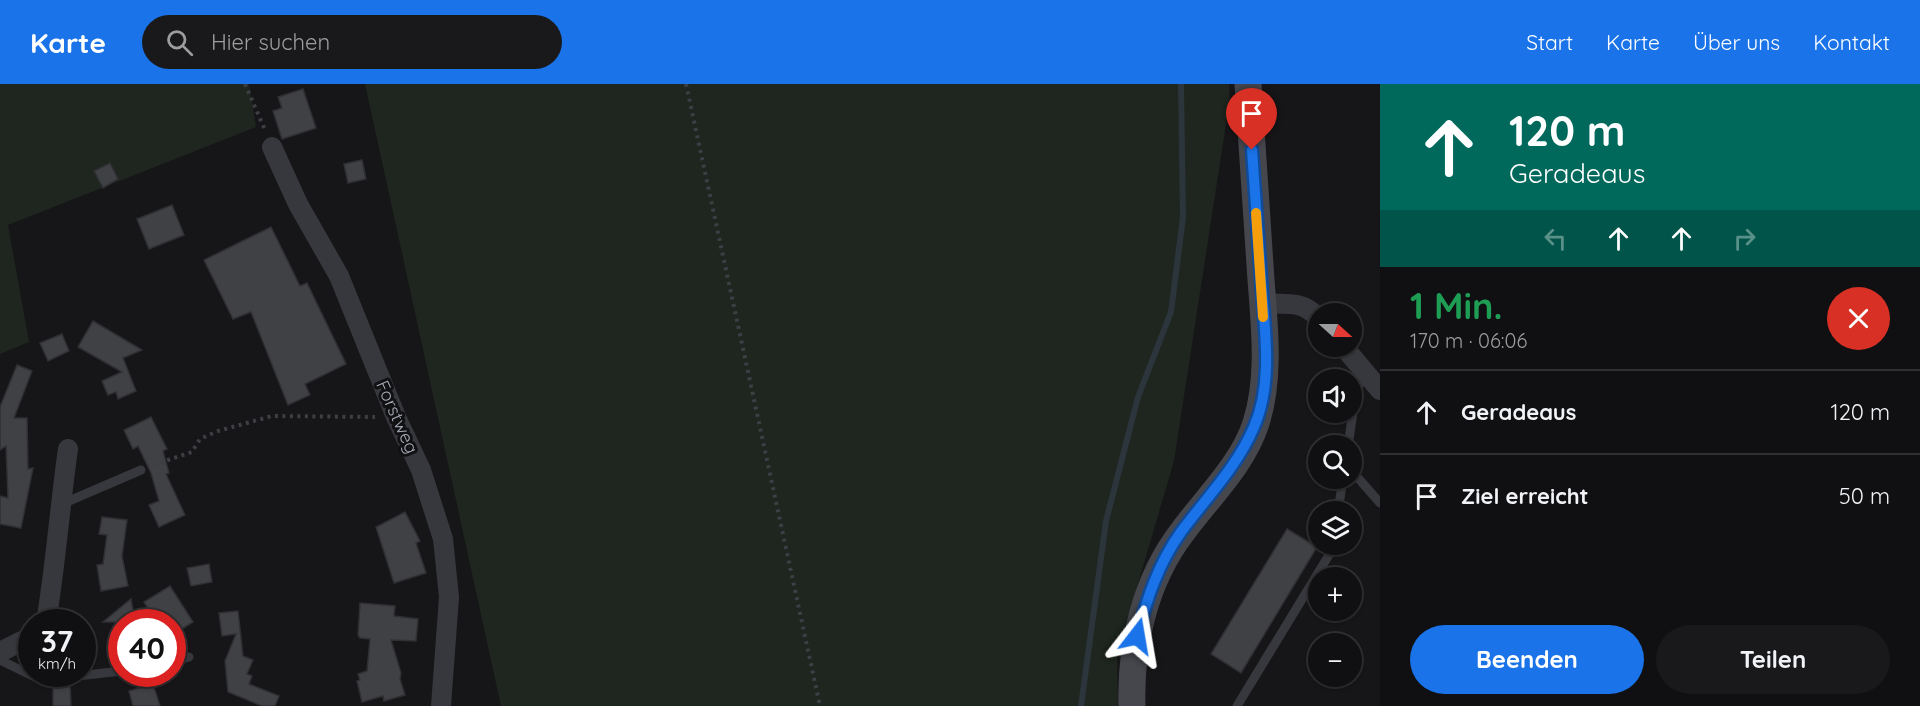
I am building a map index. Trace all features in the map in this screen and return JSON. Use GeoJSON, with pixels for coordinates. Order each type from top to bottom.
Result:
{"type":"FeatureCollection","features":[{"type":"Feature","properties":{"kind":"street"},"geometry":{"type":"LineString","coordinates":[[1132,706],[1137,636],[1147,596],[1180,533],[1232,469],[1256,424],[1262,399],[1265,371],[1248,84]]}},
{"type":"Feature","properties":{"kind":"street","name":"Forstweg"},"geometry":{"type":"LineString","coordinates":[[272,147],[298,204],[339,276],[396,417],[421,470],[443,540],[449,597],[441,706]]}},
{"type":"Feature","properties":{"kind":"street"},"geometry":{"type":"LineString","coordinates":[[1262,304],[1292,304],[1308,308]]}},
{"type":"Feature","properties":{"kind":"street"},"geometry":{"type":"LineString","coordinates":[[1352,357],[1380,390]]}},
{"type":"Feature","properties":{"kind":"street"},"geometry":{"type":"LineString","coordinates":[[48,609],[68,449]]}},
{"type":"Feature","properties":{"kind":"street"},"geometry":{"type":"LineString","coordinates":[[0,652],[18,643]]}},
{"type":"Feature","properties":{"kind":"lane"},"geometry":{"type":"LineString","coordinates":[[1350,435],[1356,391],[1366,373]]}},
{"type":"Feature","properties":{"kind":"lane"},"geometry":{"type":"LineString","coordinates":[[60,505],[141,470]]}},
{"type":"Feature","properties":{"kind":"lane"},"geometry":{"type":"LineString","coordinates":[[1362,482],[1380,503]]}},
{"type":"Feature","properties":{"kind":"lane"},"geometry":{"type":"LineString","coordinates":[[1237,706],[1329,555]]}},
{"type":"Feature","properties":{"kind":"lane"},"geometry":{"type":"LineString","coordinates":[[0,660],[41,680],[108,673]]}},
{"type":"Feature","properties":{"kind":"path"},"geometry":{"type":"LineString","coordinates":[[245,84],[272,147]]}},
{"type":"Feature","properties":{"kind":"path"},"geometry":{"type":"LineString","coordinates":[[687,84],[820,706]]}},
{"type":"Feature","properties":{"kind":"path"},"geometry":{"type":"LineString","coordinates":[[141,470],[192,452],[200,440],[218,431],[272,416],[396,417]]}},
{"type":"Feature","properties":{"kind":"shaded area"},"geometry":{"type":"Polygon","coordinates":[[[0,84],[249,84],[256,127],[8,225],[29,342],[0,354],[0,84]]]}},
{"type":"Feature","properties":{"kind":"shaded area"},"geometry":{"type":"Polygon","coordinates":[[[365,84],[1229,84],[1230,98],[1174,461],[1117,655],[1118,706],[501,706],[365,84]]]}},
{"type":"Feature","properties":{"kind":"building"},"geometry":{"type":"Polygon","coordinates":[[[303,89],[316,128],[282,139],[273,111],[282,108],[278,97],[303,89]]]}},
{"type":"Feature","properties":{"kind":"building"},"geometry":{"type":"Polygon","coordinates":[[[362,160],[366,179],[348,183],[344,164],[362,160]]]}},
{"type":"Feature","properties":{"kind":"building"},"geometry":{"type":"Polygon","coordinates":[[[110,163],[118,179],[103,188],[94,171],[110,163]]]}},
{"type":"Feature","properties":{"kind":"building"},"geometry":{"type":"Polygon","coordinates":[[[172,205],[184,235],[149,249],[137,219],[172,205]]]}},
{"type":"Feature","properties":{"kind":"building"},"geometry":{"type":"Polygon","coordinates":[[[271,227],[300,286],[307,283],[346,364],[305,384],[310,395],[288,405],[251,312],[233,319],[204,260],[271,227]]]}},
{"type":"Feature","properties":{"kind":"building"},"geometry":{"type":"Polygon","coordinates":[[[93,321],[142,350],[123,358],[136,391],[118,399],[116,392],[108,395],[102,381],[122,372],[78,347],[93,321]]]}},
{"type":"Feature","properties":{"kind":"building"},"geometry":{"type":"Polygon","coordinates":[[[62,334],[69,351],[48,361],[40,343],[62,334]]]}},
{"type":"Feature","properties":{"kind":"building"},"geometry":{"type":"Polygon","coordinates":[[[17,365],[32,371],[14,418],[27,418],[28,469],[33,468],[21,528],[0,524],[0,496],[8,498],[6,446],[0,450],[0,407],[17,365]]]}},
{"type":"Feature","properties":{"kind":"building"},"geometry":{"type":"Polygon","coordinates":[[[151,417],[167,449],[163,451],[169,473],[166,474],[185,515],[159,527],[149,505],[159,501],[151,473],[138,446],[133,449],[124,430],[151,417]]]}},
{"type":"Feature","properties":{"kind":"building"},"geometry":{"type":"Polygon","coordinates":[[[405,512],[420,541],[416,543],[426,573],[394,583],[376,527],[405,512]]]}},
{"type":"Feature","properties":{"kind":"building"},"geometry":{"type":"Polygon","coordinates":[[[102,517],[127,520],[122,556],[128,586],[101,591],[97,565],[103,564],[107,535],[99,534],[102,517]]]}},
{"type":"Feature","properties":{"kind":"building"},"geometry":{"type":"Polygon","coordinates":[[[1287,529],[1308,542],[1308,555],[1312,555],[1241,673],[1211,654],[1287,529]]]}},
{"type":"Feature","properties":{"kind":"building"},"geometry":{"type":"Polygon","coordinates":[[[209,564],[212,582],[191,586],[187,568],[209,564]]]}},
{"type":"Feature","properties":{"kind":"building"},"geometry":{"type":"Polygon","coordinates":[[[170,586],[185,609],[149,609],[144,602],[170,586]]]}},
{"type":"Feature","properties":{"kind":"building"},"geometry":{"type":"Polygon","coordinates":[[[131,599],[133,609],[119,609],[131,599]]]}},
{"type":"Feature","properties":{"kind":"building"},"geometry":{"type":"Polygon","coordinates":[[[360,603],[395,606],[394,616],[418,619],[416,641],[391,640],[405,695],[384,701],[383,696],[362,702],[357,681],[360,680],[358,674],[367,671],[370,639],[360,638],[358,635],[360,603]]]}},
{"type":"Feature","properties":{"kind":"building"},"geometry":{"type":"Polygon","coordinates":[[[186,611],[193,622],[186,626],[186,611]]]}},
{"type":"Feature","properties":{"kind":"building"},"geometry":{"type":"Polygon","coordinates":[[[238,611],[243,656],[253,660],[247,674],[252,676],[249,684],[279,696],[275,706],[262,706],[228,692],[225,661],[236,634],[222,636],[219,613],[238,611]]]}},
{"type":"Feature","properties":{"kind":"building"},"geometry":{"type":"Polygon","coordinates":[[[53,687],[70,687],[71,706],[53,706],[53,687]]]}},
{"type":"Feature","properties":{"kind":"building"},"geometry":{"type":"Polygon","coordinates":[[[154,687],[160,706],[133,706],[129,691],[154,687]]]}},
{"type":"Feature","properties":{"kind":"waterway"},"geometry":{"type":"LineString","coordinates":[[1081,706],[1106,521],[1138,397],[1171,312],[1183,217],[1181,84]]}},
{"type":"Feature","properties":{"kind":"slow traffic"},"geometry":{"type":"LineString","coordinates":[[1256,213],[1263,317]]}},
{"type":"Feature","properties":{"kind":"route"},"geometry":{"type":"LineString","coordinates":[[1137,636],[1147,596],[1163,562],[1180,533],[1232,469],[1256,424],[1262,399],[1265,371],[1264,340],[1252,150]]}}]}
